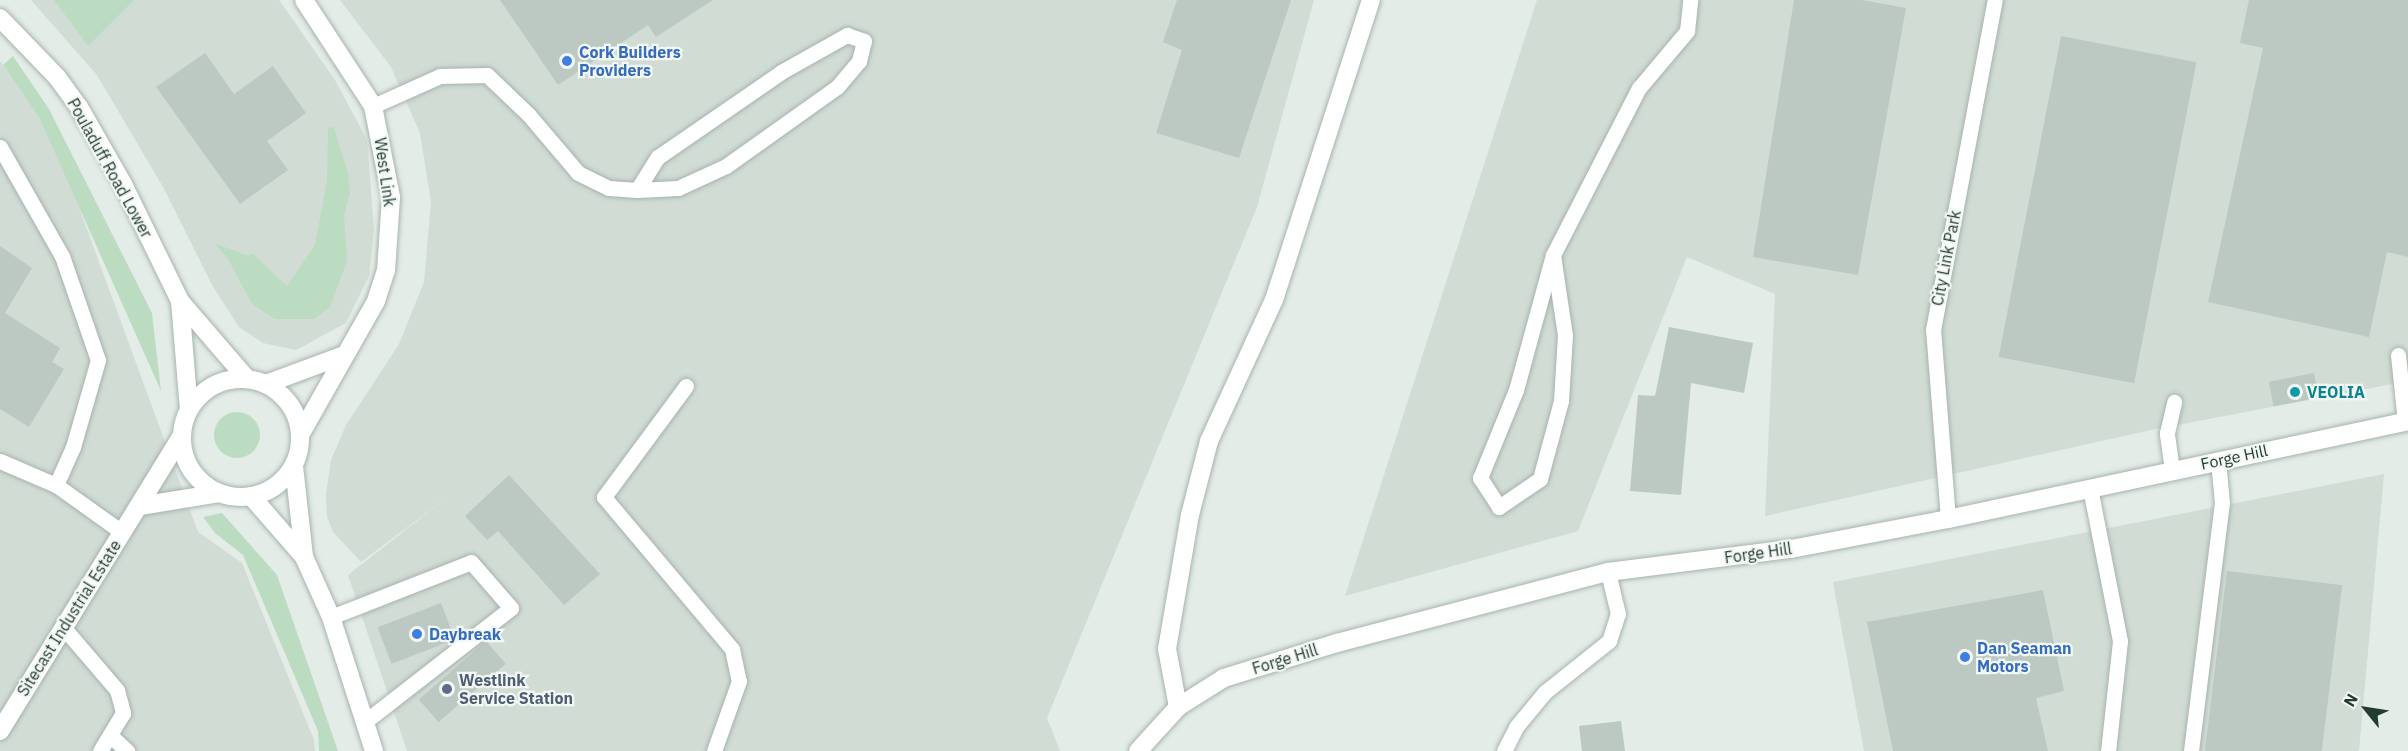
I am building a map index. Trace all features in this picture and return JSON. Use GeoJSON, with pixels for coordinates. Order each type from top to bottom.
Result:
{"type":"FeatureCollection","features":[{"type":"Feature","properties":{"kind":"street","name":"West Link"},"geometry":{"type":"LineString","coordinates":[[300,435],[376,300],[386,271],[391,237],[388,175],[373,106],[304,0]]}},
{"type":"Feature","properties":{"kind":"street"},"geometry":{"type":"LineString","coordinates":[[1178,707],[1167,649],[1190,515],[1209,441],[1274,300],[1371,0]]}},
{"type":"Feature","properties":{"kind":"street","name":"Pouladuff Road Lower"},"geometry":{"type":"LineString","coordinates":[[0,18],[57,77],[79,107],[123,184],[180,302],[247,379]]}},
{"type":"Feature","properties":{"kind":"street","name":"Pouladuff Road Lower"},"geometry":{"type":"LineString","coordinates":[[180,302],[189,410],[182,435]]}},
{"type":"Feature","properties":{"kind":"street"},"geometry":{"type":"LineString","coordinates":[[266,384],[344,355]]}},
{"type":"Feature","properties":{"kind":"street","name":"Pouladuff Road Lower"},"geometry":{"type":"LineString","coordinates":[[189,410],[213,386],[247,379],[266,384],[291,405],[300,435],[294,466],[304,557]]}},
{"type":"Feature","properties":{"kind":"street","name":"Forge Hill"},"geometry":{"type":"LineString","coordinates":[[1138,751],[1178,707],[1224,678],[1337,643],[1608,572],[1791,549],[1948,519],[2406,421]]}},
{"type":"Feature","properties":{"kind":"street"},"geometry":{"type":"LineString","coordinates":[[182,435],[191,470],[219,493]]}},
{"type":"Feature","properties":{"kind":"street","name":"Sitecast Industrial Estate"},"geometry":{"type":"LineString","coordinates":[[0,731],[182,435]]}},
{"type":"Feature","properties":{"kind":"street"},"geometry":{"type":"LineString","coordinates":[[140,506],[219,493],[251,496],[283,480],[294,466]]}},
{"type":"Feature","properties":{"kind":"street","name":"Pouladuff Road Lower"},"geometry":{"type":"LineString","coordinates":[[251,496],[304,557],[331,617],[374,751]]}},
{"type":"Feature","properties":{"kind":"lane"},"geometry":{"type":"LineString","coordinates":[[1553,255],[1565,335],[1561,401],[1540,479],[1499,507],[1480,478],[1516,390],[1553,255],[1639,88],[1687,31],[1690,0]]}},
{"type":"Feature","properties":{"kind":"lane","name":"City Link Park"},"geometry":{"type":"LineString","coordinates":[[1948,519],[1933,330],[1995,0]]}},
{"type":"Feature","properties":{"kind":"lane"},"geometry":{"type":"LineString","coordinates":[[373,106],[440,76],[487,75],[528,114],[578,173],[609,188],[637,190],[678,188],[726,166],[837,87],[860,61],[864,41],[847,35],[820,47],[658,157],[637,190]]}},
{"type":"Feature","properties":{"kind":"lane"},"geometry":{"type":"LineString","coordinates":[[0,147],[62,256],[98,360],[73,447],[56,485]]}},
{"type":"Feature","properties":{"kind":"lane"},"geometry":{"type":"LineString","coordinates":[[2398,355],[2406,421]]}},
{"type":"Feature","properties":{"kind":"lane"},"geometry":{"type":"LineString","coordinates":[[686,386],[604,497],[732,649],[739,681],[714,751]]}},
{"type":"Feature","properties":{"kind":"lane"},"geometry":{"type":"LineString","coordinates":[[2172,470],[2167,433],[2174,402]]}},
{"type":"Feature","properties":{"kind":"lane"},"geometry":{"type":"LineString","coordinates":[[2191,751],[2222,503],[2218,460]]}},
{"type":"Feature","properties":{"kind":"lane"},"geometry":{"type":"LineString","coordinates":[[0,462],[56,485],[122,532]]}},
{"type":"Feature","properties":{"kind":"lane"},"geometry":{"type":"LineString","coordinates":[[2090,488],[2120,641],[2108,751]]}},
{"type":"Feature","properties":{"kind":"lane"},"geometry":{"type":"LineString","coordinates":[[331,617],[471,562],[511,608],[366,722]]}},
{"type":"Feature","properties":{"kind":"lane"},"geometry":{"type":"LineString","coordinates":[[1504,751],[1516,727],[1545,692],[1609,641],[1618,614],[1608,572]]}},
{"type":"Feature","properties":{"kind":"lane"},"geometry":{"type":"LineString","coordinates":[[63,627],[117,690],[123,713],[112,737],[100,751]]}},
{"type":"Feature","properties":{"kind":"lane"},"geometry":{"type":"LineString","coordinates":[[112,737],[127,751]]}},
{"type":"Feature","properties":{"kind":"shaded area"},"geometry":{"type":"Polygon","coordinates":[[[31,0],[279,0],[335,80],[367,140],[374,230],[369,276],[346,323],[296,350],[263,343],[239,327],[212,285],[163,187],[97,75],[31,0]]]}},
{"type":"Feature","properties":{"kind":"shaded area"},"geometry":{"type":"Polygon","coordinates":[[[340,0],[1314,0],[1257,207],[1047,718],[1060,751],[407,751],[348,575],[445,499],[361,562],[333,532],[327,517],[326,494],[331,460],[346,425],[399,344],[424,282],[431,202],[420,133],[391,67],[340,0]]]}},
{"type":"Feature","properties":{"kind":"shaded area"},"geometry":{"type":"Polygon","coordinates":[[[1537,0],[2408,0],[2408,381],[2151,430],[1765,516],[1775,294],[1687,257],[1578,531],[1345,596],[1537,0]]]}},
{"type":"Feature","properties":{"kind":"shaded area"},"geometry":{"type":"Polygon","coordinates":[[[0,61],[41,119],[76,199],[198,532],[242,563],[314,740],[315,751],[0,751],[0,61]]]}},
{"type":"Feature","properties":{"kind":"shaded area"},"geometry":{"type":"Polygon","coordinates":[[[2384,474],[2359,751],[1864,751],[1833,582],[2384,474]]]}},
{"type":"Feature","properties":{"kind":"green space"},"geometry":{"type":"Polygon","coordinates":[[[54,0],[134,0],[88,46],[54,0]]]}},
{"type":"Feature","properties":{"kind":"green space"},"geometry":{"type":"Polygon","coordinates":[[[13,56],[49,109],[152,313],[161,391],[39,117],[3,65],[13,56]]]}},
{"type":"Feature","properties":{"kind":"green space"},"geometry":{"type":"Polygon","coordinates":[[[334,127],[348,174],[350,192],[344,216],[347,261],[330,307],[314,319],[275,319],[252,304],[228,259],[214,243],[249,256],[252,253],[287,286],[315,245],[327,180],[328,128],[334,127]]]}},
{"type":"Feature","properties":{"kind":"green space"},"geometry":{"type":"Polygon","coordinates":[[[237,412],[246,413],[254,418],[259,426],[259,444],[254,452],[246,457],[237,458],[228,457],[220,452],[215,444],[214,435],[215,426],[220,418],[228,413],[237,412]]]}},
{"type":"Feature","properties":{"kind":"green space"},"geometry":{"type":"Polygon","coordinates":[[[222,513],[277,575],[338,751],[319,751],[318,731],[243,555],[215,533],[203,517],[222,513]]]}},
{"type":"Feature","properties":{"kind":"building","name":"Cork Builders Providers"},"geometry":{"type":"Polygon","coordinates":[[[500,0],[713,0],[656,37],[648,25],[558,85],[500,0]]]}},
{"type":"Feature","properties":{"kind":"building"},"geometry":{"type":"Polygon","coordinates":[[[1177,0],[1291,0],[1239,158],[1156,133],[1182,50],[1163,42],[1177,0]]]}},
{"type":"Feature","properties":{"kind":"building"},"geometry":{"type":"Polygon","coordinates":[[[1794,0],[1862,0],[1906,8],[1858,275],[1753,257],[1794,0]]]}},
{"type":"Feature","properties":{"kind":"building"},"geometry":{"type":"Polygon","coordinates":[[[2249,0],[2408,0],[2408,257],[2387,252],[2369,337],[2208,302],[2263,48],[2240,43],[2249,0]]]}},
{"type":"Feature","properties":{"kind":"building"},"geometry":{"type":"Polygon","coordinates":[[[2061,36],[2196,62],[2134,383],[1999,357],[2061,36]]]}},
{"type":"Feature","properties":{"kind":"building"},"geometry":{"type":"Polygon","coordinates":[[[205,53],[234,94],[273,66],[306,113],[267,141],[288,170],[240,204],[156,87],[205,53]]]}},
{"type":"Feature","properties":{"kind":"building"},"geometry":{"type":"Polygon","coordinates":[[[0,246],[32,268],[5,313],[60,348],[52,362],[64,369],[29,427],[0,409],[0,246]]]}},
{"type":"Feature","properties":{"kind":"building"},"geometry":{"type":"Polygon","coordinates":[[[1669,327],[1753,343],[1744,393],[1691,383],[1681,495],[1630,491],[1638,395],[1655,396],[1669,327]]]}},
{"type":"Feature","properties":{"kind":"building","name":"VEOLIA"},"geometry":{"type":"Polygon","coordinates":[[[2314,373],[2319,398],[2274,406],[2269,382],[2314,373]]]}},
{"type":"Feature","properties":{"kind":"building"},"geometry":{"type":"Polygon","coordinates":[[[509,475],[600,574],[564,605],[498,531],[487,540],[465,516],[509,475]]]}},
{"type":"Feature","properties":{"kind":"building"},"geometry":{"type":"Polygon","coordinates":[[[2227,571],[2342,585],[2322,751],[2205,751],[2227,571]]]}},
{"type":"Feature","properties":{"kind":"building","name":"Dan Seaman Motors"},"geometry":{"type":"Polygon","coordinates":[[[2043,590],[2064,691],[2036,698],[2048,751],[1893,751],[1867,622],[2043,590]]]}},
{"type":"Feature","properties":{"kind":"building"},"geometry":{"type":"Polygon","coordinates":[[[441,603],[455,639],[391,664],[378,627],[441,603]]]}},
{"type":"Feature","properties":{"kind":"building"},"geometry":{"type":"Polygon","coordinates":[[[486,641],[506,664],[439,722],[419,699],[486,641]]]}},
{"type":"Feature","properties":{"kind":"building"},"geometry":{"type":"Polygon","coordinates":[[[1621,721],[1625,751],[1582,751],[1579,726],[1621,721]]]}},
{"type":"Feature","properties":{"kind":"place","name":"Cork Builders Providers"},"geometry":{"type":"Point","coordinates":[567,61]}},
{"type":"Feature","properties":{"kind":"place","name":"VEOLIA"},"geometry":{"type":"Point","coordinates":[2295,392]}},
{"type":"Feature","properties":{"kind":"place","name":"Daybreak"},"geometry":{"type":"Point","coordinates":[417,634]}},
{"type":"Feature","properties":{"kind":"place","name":"Dan Seaman Motors"},"geometry":{"type":"Point","coordinates":[1965,657]}},
{"type":"Feature","properties":{"kind":"place","name":"Westlink Service Station"},"geometry":{"type":"Point","coordinates":[447,689]}}]}
